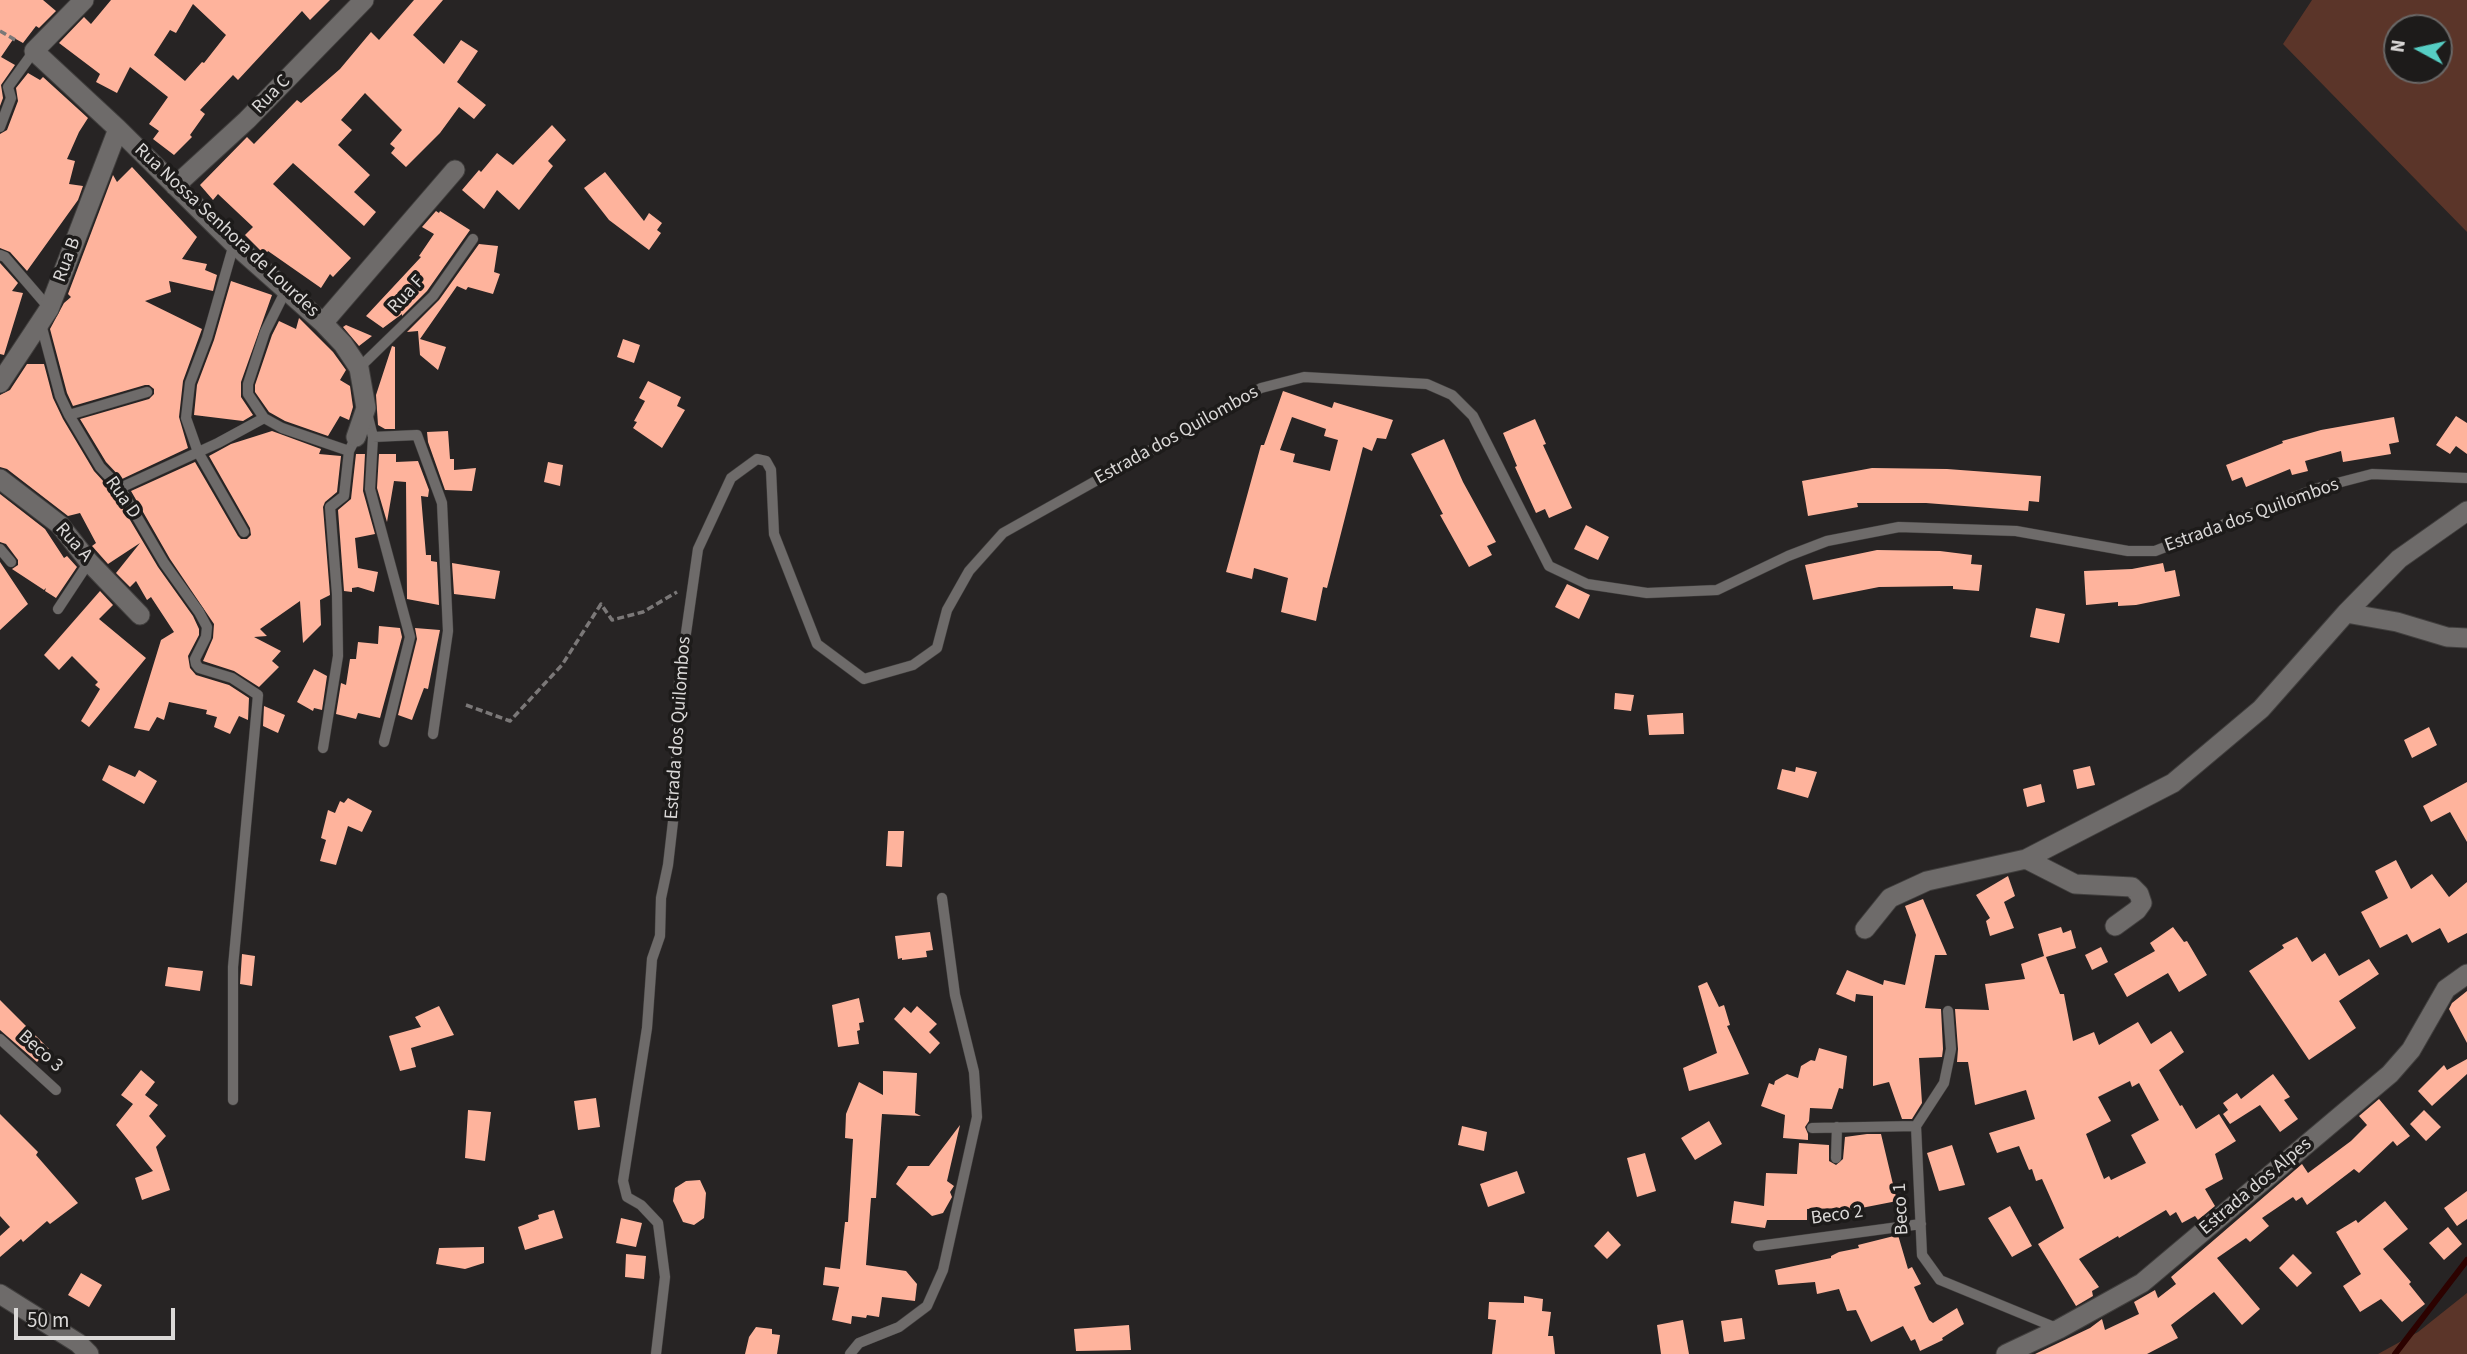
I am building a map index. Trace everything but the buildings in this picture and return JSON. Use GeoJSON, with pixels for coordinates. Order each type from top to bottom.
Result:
{"type":"FeatureCollection","features":[{"type":"Feature","properties":{"kind":"street"},"geometry":{"type":"LineString","coordinates":[[34,51],[84,0]]}},
{"type":"Feature","properties":{"kind":"street","name":"Rua C"},"geometry":{"type":"LineString","coordinates":[[175,186],[247,120],[365,0]]}},
{"type":"Feature","properties":{"kind":"street","name":"Rua Nossa Senhora de Lourdes"},"geometry":{"type":"LineString","coordinates":[[34,51],[118,128],[234,244],[343,344],[359,368],[366,408],[359,442]]}},
{"type":"Feature","properties":{"kind":"street","name":"Rua B"},"geometry":{"type":"LineString","coordinates":[[0,383],[45,316],[118,128]]}},
{"type":"Feature","properties":{"kind":"street"},"geometry":{"type":"LineString","coordinates":[[323,323],[455,170]]}},
{"type":"Feature","properties":{"kind":"street","name":"Rua A"},"geometry":{"type":"LineString","coordinates":[[0,479],[60,526],[89,562],[140,615]]}},
{"type":"Feature","properties":{"kind":"street"},"geometry":{"type":"LineString","coordinates":[[1865,929],[1890,898],[1927,881],[2026,859],[2173,783],[2261,709],[2346,613],[2399,559],[2467,511]]}},
{"type":"Feature","properties":{"kind":"street"},"geometry":{"type":"LineString","coordinates":[[2346,613],[2398,622],[2447,637],[2467,638]]}},
{"type":"Feature","properties":{"kind":"street"},"geometry":{"type":"LineString","coordinates":[[2026,859],[2075,884],[2132,887],[2139,894],[2142,903],[2115,926]]}},
{"type":"Feature","properties":{"kind":"street","name":"Estrada dos Alpes"},"geometry":{"type":"LineString","coordinates":[[2006,1354],[2059,1329],[2142,1283],[2390,1074],[2411,1050],[2446,989],[2467,974]]}},
{"type":"Feature","properties":{"kind":"street"},"geometry":{"type":"LineString","coordinates":[[0,1294],[78,1343],[89,1354]]}},
{"type":"Feature","properties":{"kind":"lane"},"geometry":{"type":"LineString","coordinates":[[0,127],[11,97],[8,87],[34,51]]}},
{"type":"Feature","properties":{"kind":"lane","name":"Rua F"},"geometry":{"type":"LineString","coordinates":[[359,368],[433,296],[473,239]]}},
{"type":"Feature","properties":{"kind":"lane"},"geometry":{"type":"LineString","coordinates":[[234,244],[208,338],[190,383],[186,418],[198,452],[244,532]]}},
{"type":"Feature","properties":{"kind":"lane","name":"Rua D"},"geometry":{"type":"LineString","coordinates":[[0,255],[5,257],[45,316],[60,396],[69,415],[100,467],[120,488],[164,563],[207,626],[206,638],[195,659],[196,664],[232,678],[258,695],[233,967],[233,1100]]}},
{"type":"Feature","properties":{"kind":"lane"},"geometry":{"type":"LineString","coordinates":[[286,290],[265,332],[248,384],[248,394],[264,418],[282,428],[359,442],[417,435],[442,503],[448,631],[433,734]]}},
{"type":"Feature","properties":{"kind":"lane","name":"Estrada dos Quilombos"},"geometry":{"type":"LineString","coordinates":[[656,1354],[665,1277],[658,1223],[641,1205],[627,1197],[623,1181],[647,1028],[652,959],[660,936],[661,898],[674,813],[679,682],[698,549],[731,478],[757,459],[766,461],[771,470],[774,534],[817,643],[864,679],[913,664],[937,648],[947,610],[969,571],[1003,533],[1261,387],[1304,377],[1427,384],[1452,395],[1473,416],[1549,566],[1587,584],[1647,593],[1717,590],[1788,556],[1827,541],[1899,527],[2016,531],[2128,551],[2155,551],[2318,488],[2372,474],[2467,478]]}},
{"type":"Feature","properties":{"kind":"lane"},"geometry":{"type":"LineString","coordinates":[[69,415],[147,392]]}},
{"type":"Feature","properties":{"kind":"lane"},"geometry":{"type":"LineString","coordinates":[[120,488],[264,418]]}},
{"type":"Feature","properties":{"kind":"lane"},"geometry":{"type":"LineString","coordinates":[[359,442],[410,637],[384,742]]}},
{"type":"Feature","properties":{"kind":"lane"},"geometry":{"type":"LineString","coordinates":[[323,748],[338,656],[337,594],[330,507],[344,496],[359,442]]}},
{"type":"Feature","properties":{"kind":"lane"},"geometry":{"type":"LineString","coordinates":[[0,549],[11,562]]}},
{"type":"Feature","properties":{"kind":"lane"},"geometry":{"type":"LineString","coordinates":[[58,609],[89,562]]}},
{"type":"Feature","properties":{"kind":"lane"},"geometry":{"type":"LineString","coordinates":[[850,1354],[859,1343],[899,1327],[927,1306],[943,1270],[977,1117],[974,1072],[955,995],[942,898]]}},
{"type":"Feature","properties":{"kind":"lane"},"geometry":{"type":"LineString","coordinates":[[1812,1128],[1916,1126],[1944,1083],[1951,1049],[1948,1011]]}},
{"type":"Feature","properties":{"kind":"lane","name":"Beco 3"},"geometry":{"type":"LineString","coordinates":[[0,1039],[56,1090]]}},
{"type":"Feature","properties":{"kind":"lane","name":"Beco 1"},"geometry":{"type":"LineString","coordinates":[[1916,1126],[1922,1255],[1940,1280],[2059,1329]]}},
{"type":"Feature","properties":{"kind":"lane"},"geometry":{"type":"LineString","coordinates":[[1836,1127],[1836,1158]]}},
{"type":"Feature","properties":{"kind":"lane","name":"Beco 2"},"geometry":{"type":"LineString","coordinates":[[1758,1246],[1921,1224]]}},
{"type":"Feature","properties":{"kind":"path"},"geometry":{"type":"LineString","coordinates":[[466,705],[510,721],[562,666],[601,604],[612,620],[643,612],[691,584]]}},
{"type":"Feature","properties":{"kind":"shaded area"},"geometry":{"type":"Polygon","coordinates":[[[2312,0],[2467,0],[2467,232],[2283,44],[2312,0]]]}},
{"type":"Feature","properties":{"kind":"shaded area"},"geometry":{"type":"Polygon","coordinates":[[[2467,1293],[2467,1354],[2378,1354],[2418,1332],[2467,1293]]]}},
{"type":"Feature","properties":{"kind":"waterway"},"geometry":{"type":"LineString","coordinates":[[2395,1354],[2467,1260]]}}]}
